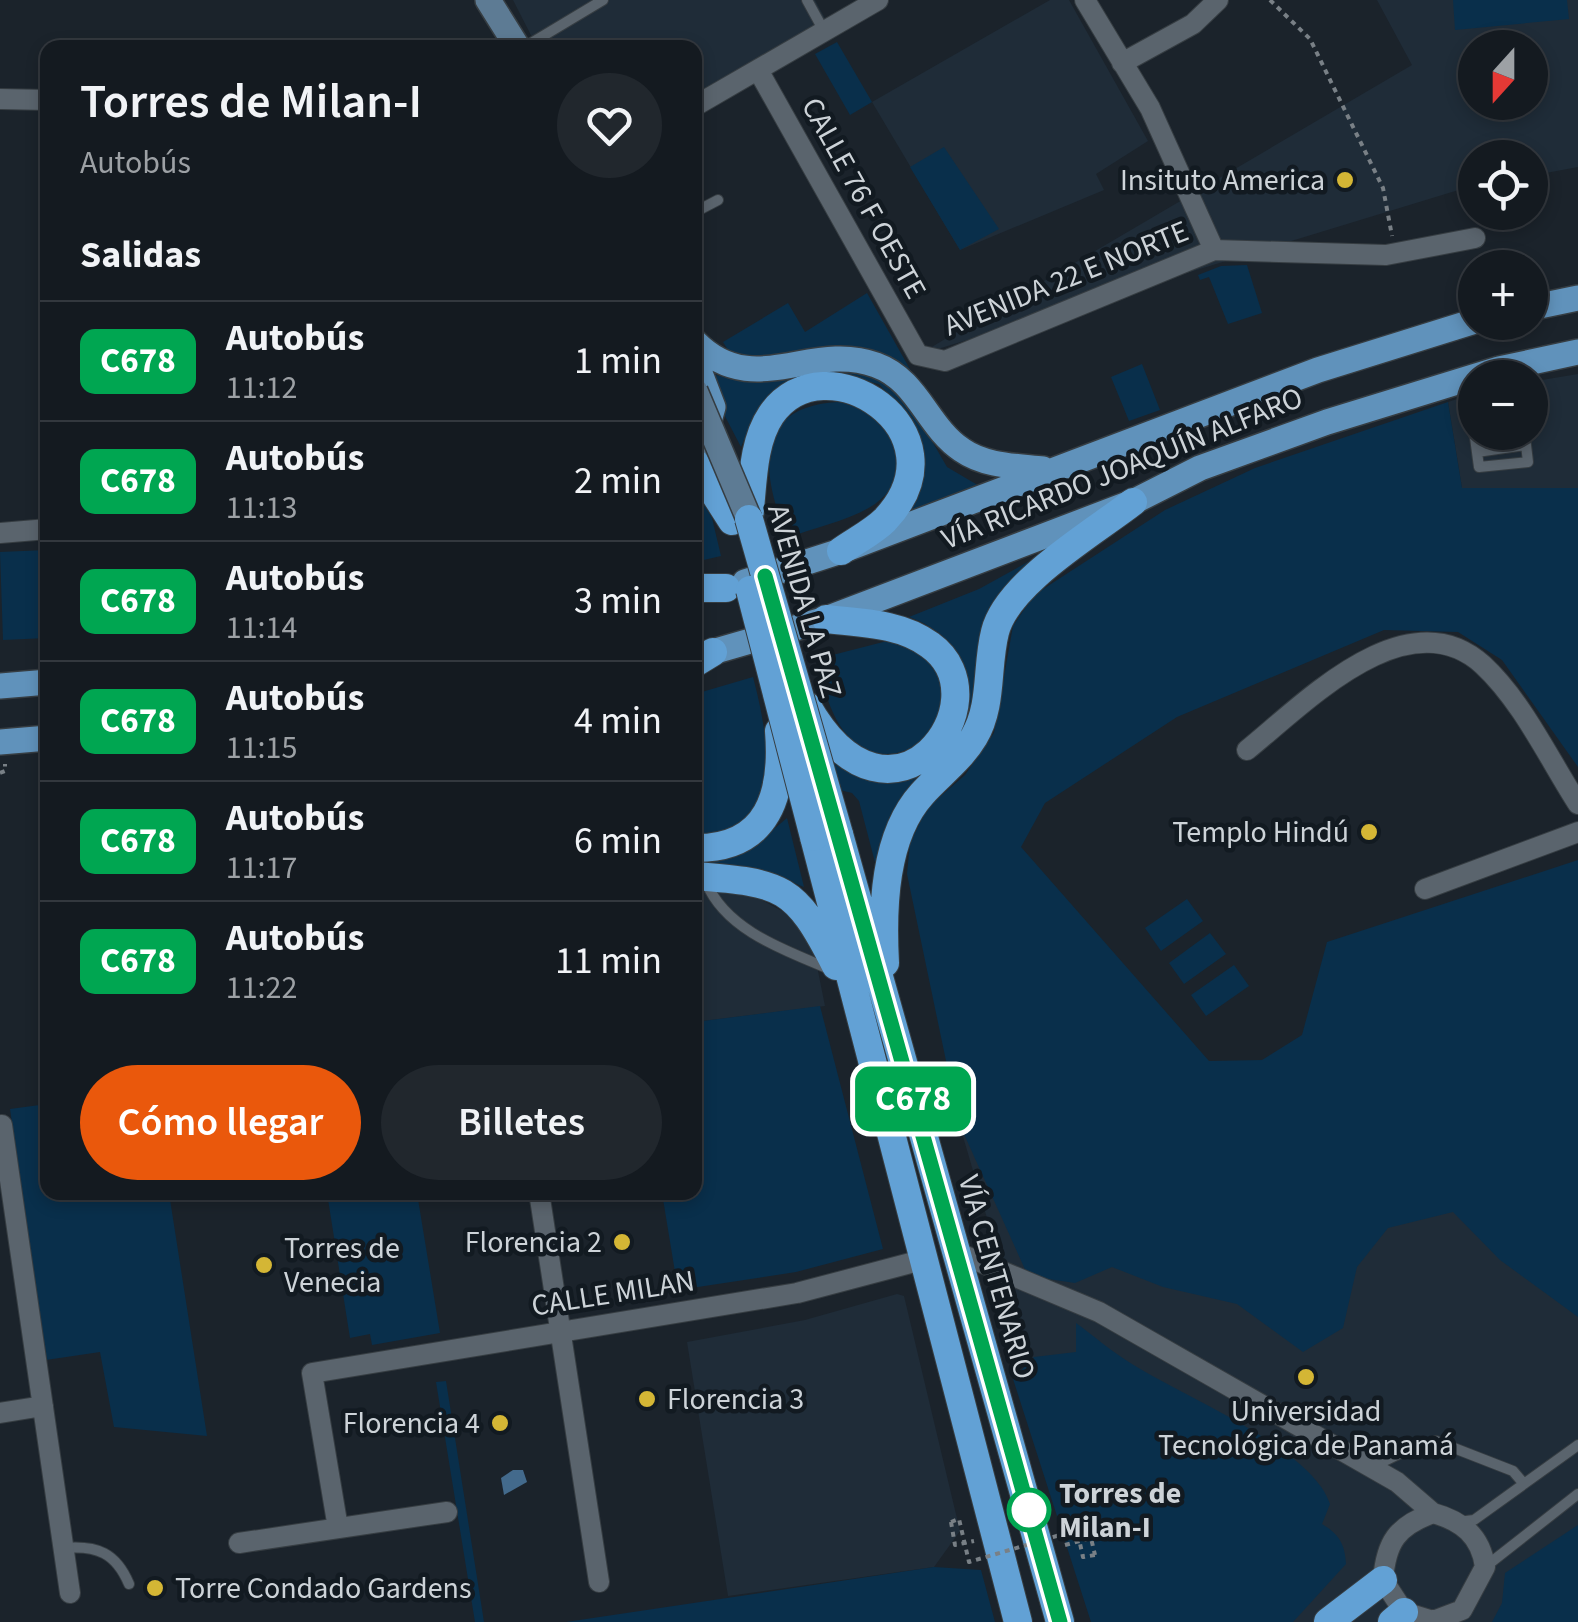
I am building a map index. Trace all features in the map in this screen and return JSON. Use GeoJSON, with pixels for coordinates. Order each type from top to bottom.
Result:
{"type":"FeatureCollection","features":[{"type":"Feature","properties":{"kind":"highway"},"geometry":{"type":"LineString","coordinates":[[740,520],[763,431],[775,410],[806,392],[838,388],[876,400],[898,418],[908,438],[910,460],[902,496],[882,523],[841,550]]}},
{"type":"Feature","properties":{"kind":"highway"},"geometry":{"type":"LineString","coordinates":[[702,472],[740,520]]}},
{"type":"Feature","properties":{"kind":"highway"},"geometry":{"type":"LineString","coordinates":[[875,1012],[896,839],[915,803],[968,747],[981,724],[995,630],[1006,606],[1031,581],[1133,502]]}},
{"type":"Feature","properties":{"kind":"highway","name":"AVENIDA LA PAZ"},"geometry":{"type":"LineString","coordinates":[[740,520],[827,835]]}},
{"type":"Feature","properties":{"kind":"highway"},"geometry":{"type":"LineString","coordinates":[[702,588],[726,588]]}},
{"type":"Feature","properties":{"kind":"highway"},"geometry":{"type":"LineString","coordinates":[[786,688],[848,759],[876,770],[908,766],[928,753],[953,714],[956,682],[934,647],[897,630],[826,619]]}},
{"type":"Feature","properties":{"kind":"highway"},"geometry":{"type":"LineString","coordinates":[[702,848],[714,848],[742,837],[772,807],[782,760],[786,688]]}},
{"type":"Feature","properties":{"kind":"highway"},"geometry":{"type":"LineString","coordinates":[[826,946],[795,820],[796,799],[815,787],[835,789],[842,798],[884,944]]}},
{"type":"Feature","properties":{"kind":"highway","name":"VÍA CENTENARIO"},"geometry":{"type":"LineString","coordinates":[[827,835],[875,1012],[956,1252],[1060,1618]]}},
{"type":"Feature","properties":{"kind":"highway"},"geometry":{"type":"LineString","coordinates":[[702,876],[760,882],[781,890],[813,920],[840,973],[875,1012]]}},
{"type":"Feature","properties":{"kind":"highway","name":"VÍA CENTENARIO"},"geometry":{"type":"LineString","coordinates":[[875,1012],[922,1260],[1018,1622]]}},
{"type":"Feature","properties":{"kind":"highway"},"geometry":{"type":"LineString","coordinates":[[1328,1622],[1382,1580]]}},
{"type":"Feature","properties":{"kind":"main road"},"geometry":{"type":"LineString","coordinates":[[479,0],[495,40]]}},
{"type":"Feature","properties":{"kind":"main road"},"geometry":{"type":"LineString","coordinates":[[488,0],[516,40]]}},
{"type":"Feature","properties":{"kind":"main road"},"geometry":{"type":"LineString","coordinates":[[1548,304],[1578,298]]}},
{"type":"Feature","properties":{"kind":"main road","name":"VÍA RICARDO JOAQUÍN ALFARO"},"geometry":{"type":"LineString","coordinates":[[702,594],[841,550],[1318,370],[1458,327]]}},
{"type":"Feature","properties":{"kind":"main road"},"geometry":{"type":"LineString","coordinates":[[702,348],[739,370],[771,370],[829,357],[879,366],[905,381],[960,450],[994,464],[1048,470]]}},
{"type":"Feature","properties":{"kind":"main road","name":"VÍA RICARDO JOAQUÍN ALFARO"},"geometry":{"type":"LineString","coordinates":[[1548,364],[1578,352]]}},
{"type":"Feature","properties":{"kind":"main road"},"geometry":{"type":"LineString","coordinates":[[702,378],[713,407],[708,421],[702,424]]}},
{"type":"Feature","properties":{"kind":"main road","name":"VÍA RICARDO JOAQUÍN ALFARO"},"geometry":{"type":"LineString","coordinates":[[702,657],[826,619],[1133,502],[1200,468],[1326,422],[1456,382]]}},
{"type":"Feature","properties":{"kind":"main road","name":"AVENIDA LA PAZ"},"geometry":{"type":"LineString","coordinates":[[702,411],[740,520]]}},
{"type":"Feature","properties":{"kind":"main road","name":"AVENIDA LA PAZ"},"geometry":{"type":"LineString","coordinates":[[702,441],[740,520]]}},
{"type":"Feature","properties":{"kind":"main road"},"geometry":{"type":"LineString","coordinates":[[0,686],[40,683]]}},
{"type":"Feature","properties":{"kind":"main road"},"geometry":{"type":"LineString","coordinates":[[3,753],[40,741]]}},
{"type":"Feature","properties":{"kind":"street"},"geometry":{"type":"LineString","coordinates":[[702,102],[878,0]]}},
{"type":"Feature","properties":{"kind":"street"},"geometry":{"type":"LineString","coordinates":[[1085,0],[1150,108],[1214,250]]}},
{"type":"Feature","properties":{"kind":"street"},"geometry":{"type":"LineString","coordinates":[[1122,63],[1193,24],[1218,0]]}},
{"type":"Feature","properties":{"kind":"street","name":"CALLE 76 F OESTE"},"geometry":{"type":"LineString","coordinates":[[758,70],[918,355]]}},
{"type":"Feature","properties":{"kind":"street"},"geometry":{"type":"LineString","coordinates":[[0,98],[40,100]]}},
{"type":"Feature","properties":{"kind":"street","name":"AVENIDA 22 E NORTE"},"geometry":{"type":"LineString","coordinates":[[918,355],[945,361],[1214,250],[1396,253],[1475,238]]}},
{"type":"Feature","properties":{"kind":"street"},"geometry":{"type":"LineString","coordinates":[[0,534],[40,530]]}},
{"type":"Feature","properties":{"kind":"street"},"geometry":{"type":"LineString","coordinates":[[1248,750],[1355,662],[1414,642],[1452,648],[1482,664],[1578,804]]}},
{"type":"Feature","properties":{"kind":"street"},"geometry":{"type":"LineString","coordinates":[[1424,889],[1578,832]]}},
{"type":"Feature","properties":{"kind":"street"},"geometry":{"type":"LineString","coordinates":[[2,1125],[70,1593]]}},
{"type":"Feature","properties":{"kind":"street"},"geometry":{"type":"LineString","coordinates":[[540,1200],[599,1582]]}},
{"type":"Feature","properties":{"kind":"street"},"geometry":{"type":"LineString","coordinates":[[956,1252],[1099,1312],[1371,1468],[1416,1496],[1433,1514],[1458,1522],[1476,1539],[1485,1567],[1472,1600],[1463,1616],[1408,1619],[1382,1580],[1392,1537],[1406,1522],[1433,1514]]}},
{"type":"Feature","properties":{"kind":"street","name":"CALLE MILAN"},"geometry":{"type":"LineString","coordinates":[[338,1528],[312,1373],[797,1293],[922,1260]]}},
{"type":"Feature","properties":{"kind":"street"},"geometry":{"type":"LineString","coordinates":[[0,1412],[42,1406]]}},
{"type":"Feature","properties":{"kind":"street"},"geometry":{"type":"LineString","coordinates":[[239,1543],[447,1512]]}},
{"type":"Feature","properties":{"kind":"lane"},"geometry":{"type":"LineString","coordinates":[[535,40],[603,0]]}},
{"type":"Feature","properties":{"kind":"lane"},"geometry":{"type":"LineString","coordinates":[[806,0],[824,31]]}},
{"type":"Feature","properties":{"kind":"lane"},"geometry":{"type":"LineString","coordinates":[[702,208],[718,200]]}},
{"type":"Feature","properties":{"kind":"lane"},"geometry":{"type":"LineString","coordinates":[[1456,382],[1458,386]]}},
{"type":"Feature","properties":{"kind":"lane"},"geometry":{"type":"LineString","coordinates":[[1477,450],[1478,467],[1528,462],[1526,450]]}},
{"type":"Feature","properties":{"kind":"lane"},"geometry":{"type":"LineString","coordinates":[[702,879],[734,920],[840,973]]}},
{"type":"Feature","properties":{"kind":"lane"},"geometry":{"type":"LineString","coordinates":[[1436,1441],[1513,1471],[1524,1484]]}},
{"type":"Feature","properties":{"kind":"lane"},"geometry":{"type":"LineString","coordinates":[[1458,1522],[1474,1520],[1578,1445]]}},
{"type":"Feature","properties":{"kind":"lane"},"geometry":{"type":"LineString","coordinates":[[1371,1468],[1410,1448]]}},
{"type":"Feature","properties":{"kind":"lane"},"geometry":{"type":"LineString","coordinates":[[1485,1567],[1578,1494]]}},
{"type":"Feature","properties":{"kind":"lane"},"geometry":{"type":"LineString","coordinates":[[63,1548],[83,1546],[108,1552],[120,1564],[129,1584]]}},
{"type":"Feature","properties":{"kind":"path"},"geometry":{"type":"LineString","coordinates":[[1270,0],[1310,39],[1383,188],[1396,253]]}},
{"type":"Feature","properties":{"kind":"path"},"geometry":{"type":"LineString","coordinates":[[0,773],[6,772],[3,753]]}},
{"type":"Feature","properties":{"kind":"path"},"geometry":{"type":"LineString","coordinates":[[978,1539],[955,1545],[950,1522],[959,1519],[970,1562],[1077,1530],[1083,1557],[1095,1554],[1091,1538],[1065,1545]]}},
{"type":"Feature","properties":{"kind":"shaded area"},"geometry":{"type":"Polygon","coordinates":[[[513,0],[815,0],[827,22],[702,90],[702,40],[533,40],[513,0]]]}},
{"type":"Feature","properties":{"kind":"shaded area"},"geometry":{"type":"Polygon","coordinates":[[[1050,0],[1069,0],[1148,141],[1096,174],[1104,190],[960,250],[872,102],[1050,0]]]}},
{"type":"Feature","properties":{"kind":"shaded area","name":"Insituto America"},"geometry":{"type":"Polygon","coordinates":[[[1377,0],[1578,0],[1578,167],[1548,173],[1548,140],[1458,140],[1458,190],[918,355],[1412,65],[1377,0]]]}},
{"type":"Feature","properties":{"kind":"shaded area"},"geometry":{"type":"Polygon","coordinates":[[[1453,0],[1567,0],[1569,19],[1455,30],[1453,0]]]}},
{"type":"Feature","properties":{"kind":"shaded area"},"geometry":{"type":"Polygon","coordinates":[[[837,42],[872,102],[850,115],[815,54],[837,42]]]}},
{"type":"Feature","properties":{"kind":"shaded area"},"geometry":{"type":"Polygon","coordinates":[[[944,147],[999,229],[960,250],[910,167],[944,147]]]}},
{"type":"Feature","properties":{"kind":"shaded area"},"geometry":{"type":"Polygon","coordinates":[[[1247,265],[1262,313],[1228,324],[1209,277],[1200,280],[1198,275],[1221,266],[1247,265]]]}},
{"type":"Feature","properties":{"kind":"shaded area"},"geometry":{"type":"Polygon","coordinates":[[[867,293],[911,371],[846,346],[827,346],[802,357],[733,358],[723,342],[788,303],[805,332],[867,293]]]}},
{"type":"Feature","properties":{"kind":"shaded area"},"geometry":{"type":"Polygon","coordinates":[[[1142,364],[1160,410],[1129,421],[1111,377],[1142,364]]]}},
{"type":"Feature","properties":{"kind":"shaded area"},"geometry":{"type":"Polygon","coordinates":[[[825,369],[853,369],[886,381],[914,410],[947,467],[986,490],[902,521],[914,498],[901,409],[879,384],[837,375],[771,400],[753,419],[741,447],[702,370],[748,381],[825,369]]]}},
{"type":"Feature","properties":{"kind":"shaded area"},"geometry":{"type":"Polygon","coordinates":[[[1578,374],[1578,488],[1462,488],[1448,402],[1458,399],[1458,450],[1548,450],[1548,379],[1578,374]]]}},
{"type":"Feature","properties":{"kind":"shaded area"},"geometry":{"type":"Polygon","coordinates":[[[838,402],[856,407],[884,428],[894,442],[897,474],[890,489],[866,510],[787,538],[769,469],[776,431],[789,417],[809,407],[838,402]]]}},
{"type":"Feature","properties":{"kind":"shaded area"},"geometry":{"type":"Polygon","coordinates":[[[1448,402],[1462,488],[1578,488],[1578,767],[1502,660],[1458,632],[1384,630],[1177,717],[1045,803],[1021,847],[1209,1061],[1262,1060],[1302,1035],[1327,942],[1578,860],[1578,1317],[1500,1260],[1453,1212],[1388,1228],[1357,1267],[1343,1328],[1303,1352],[1237,1304],[1163,1287],[1112,1267],[1075,1283],[1028,1276],[959,1123],[907,874],[910,843],[927,808],[965,775],[994,733],[1013,626],[1034,595],[1165,510],[1255,468],[1448,402]]]}},
{"type":"Feature","properties":{"kind":"shaded area"},"geometry":{"type":"Polygon","coordinates":[[[702,501],[712,518],[721,556],[702,560],[702,501]]]}},
{"type":"Feature","properties":{"kind":"shaded area"},"geometry":{"type":"Polygon","coordinates":[[[1073,537],[1022,577],[961,739],[883,893],[859,801],[852,793],[840,790],[832,762],[873,779],[909,777],[938,761],[959,734],[968,702],[964,668],[945,639],[909,617],[979,589],[1073,537]]]}},
{"type":"Feature","properties":{"kind":"shaded area"},"geometry":{"type":"Polygon","coordinates":[[[40,550],[40,638],[3,640],[0,552],[40,550]]]}},
{"type":"Feature","properties":{"kind":"shaded area"},"geometry":{"type":"Polygon","coordinates":[[[891,640],[904,642],[934,663],[942,694],[934,727],[923,739],[910,748],[880,754],[864,749],[837,721],[817,659],[891,640]]]}},
{"type":"Feature","properties":{"kind":"shaded area"},"geometry":{"type":"Polygon","coordinates":[[[753,677],[766,754],[765,780],[758,802],[746,820],[725,831],[702,834],[702,692],[753,677]]]}},
{"type":"Feature","properties":{"kind":"shaded area"},"geometry":{"type":"Polygon","coordinates":[[[787,818],[804,887],[769,873],[702,868],[702,857],[750,849],[787,818]]]}},
{"type":"Feature","properties":{"kind":"shaded area"},"geometry":{"type":"Polygon","coordinates":[[[702,891],[754,896],[788,914],[803,931],[815,956],[825,1006],[702,1021],[702,891]]]}},
{"type":"Feature","properties":{"kind":"shaded area"},"geometry":{"type":"Polygon","coordinates":[[[1187,899],[1203,921],[1161,951],[1145,928],[1187,899]]]}},
{"type":"Feature","properties":{"kind":"shaded area","name":"Universidad Tecnológica de Panamá"},"geometry":{"type":"Polygon","coordinates":[[[1578,911],[1578,1622],[1106,1622],[959,1123],[1049,1070],[1296,1132],[1578,911]]]}},
{"type":"Feature","properties":{"kind":"shaded area"},"geometry":{"type":"Polygon","coordinates":[[[1210,933],[1226,954],[1184,984],[1169,963],[1210,933]]]}},
{"type":"Feature","properties":{"kind":"shaded area"},"geometry":{"type":"Polygon","coordinates":[[[1234,965],[1249,986],[1206,1016],[1191,995],[1234,965]]]}},
{"type":"Feature","properties":{"kind":"shaded area"},"geometry":{"type":"Polygon","coordinates":[[[820,1006],[883,1249],[796,1272],[678,1290],[663,1200],[702,1200],[702,1021],[820,1006]]]}},
{"type":"Feature","properties":{"kind":"shaded area"},"geometry":{"type":"Polygon","coordinates":[[[40,1105],[40,1200],[170,1200],[207,1436],[114,1427],[100,1352],[46,1360],[10,1109],[40,1105]]]}},
{"type":"Feature","properties":{"kind":"shaded area"},"geometry":{"type":"Polygon","coordinates":[[[328,1200],[418,1200],[440,1333],[372,1345],[370,1334],[350,1338],[328,1200]]]}},
{"type":"Feature","properties":{"kind":"shaded area"},"geometry":{"type":"Polygon","coordinates":[[[897,1294],[904,1296],[960,1531],[934,1567],[728,1596],[687,1342],[805,1320],[897,1294]]]}},
{"type":"Feature","properties":{"kind":"shaded area"},"geometry":{"type":"Polygon","coordinates":[[[1076,1323],[1132,1364],[1273,1444],[1318,1483],[1330,1504],[1322,1524],[1340,1540],[1346,1564],[1293,1622],[1091,1622],[1013,1379],[1034,1357],[1076,1352],[1076,1323]]]}},
{"type":"Feature","properties":{"kind":"shaded area"},"geometry":{"type":"Polygon","coordinates":[[[446,1381],[484,1622],[475,1622],[436,1382],[446,1381]]]}},
{"type":"Feature","properties":{"kind":"shaded area"},"geometry":{"type":"Polygon","coordinates":[[[513,1470],[523,1470],[527,1482],[504,1495],[501,1478],[513,1470]]]}},
{"type":"Feature","properties":{"kind":"shaded area"},"geometry":{"type":"Polygon","coordinates":[[[1578,1525],[1578,1622],[1492,1622],[1502,1603],[1505,1573],[1578,1525]]]}},
{"type":"Feature","properties":{"kind":"shaded area"},"geometry":{"type":"Polygon","coordinates":[[[934,1567],[981,1570],[995,1622],[566,1622],[934,1567]]]}},
{"type":"Feature","properties":{"kind":"bus line","name":"C678"},"geometry":{"type":"LineString","coordinates":[[765,576],[1060,1622]]}},
{"type":"Feature","properties":{"kind":"place","name":"Insituto America"},"geometry":{"type":"Point","coordinates":[1345,180]}},
{"type":"Feature","properties":{"kind":"place","name":"Templo Hindú"},"geometry":{"type":"Point","coordinates":[1369,832]}},
{"type":"Feature","properties":{"kind":"place","name":"Florencia 2"},"geometry":{"type":"Point","coordinates":[622,1242]}},
{"type":"Feature","properties":{"kind":"place","name":"Torres de Venecia"},"geometry":{"type":"Point","coordinates":[264,1265]}},
{"type":"Feature","properties":{"kind":"place","name":"Universidad Tecnológica de Panamá"},"geometry":{"type":"Point","coordinates":[1306,1377]}},
{"type":"Feature","properties":{"kind":"place","name":"Florencia 3"},"geometry":{"type":"Point","coordinates":[647,1399]}},
{"type":"Feature","properties":{"kind":"place","name":"Florencia 4"},"geometry":{"type":"Point","coordinates":[500,1423]}},
{"type":"Feature","properties":{"kind":"place","name":"Torres de Milan-I"},"geometry":{"type":"Point","coordinates":[1029,1510]}},
{"type":"Feature","properties":{"kind":"place","name":"Torre Condado Gardens"},"geometry":{"type":"Point","coordinates":[155,1588]}}]}
